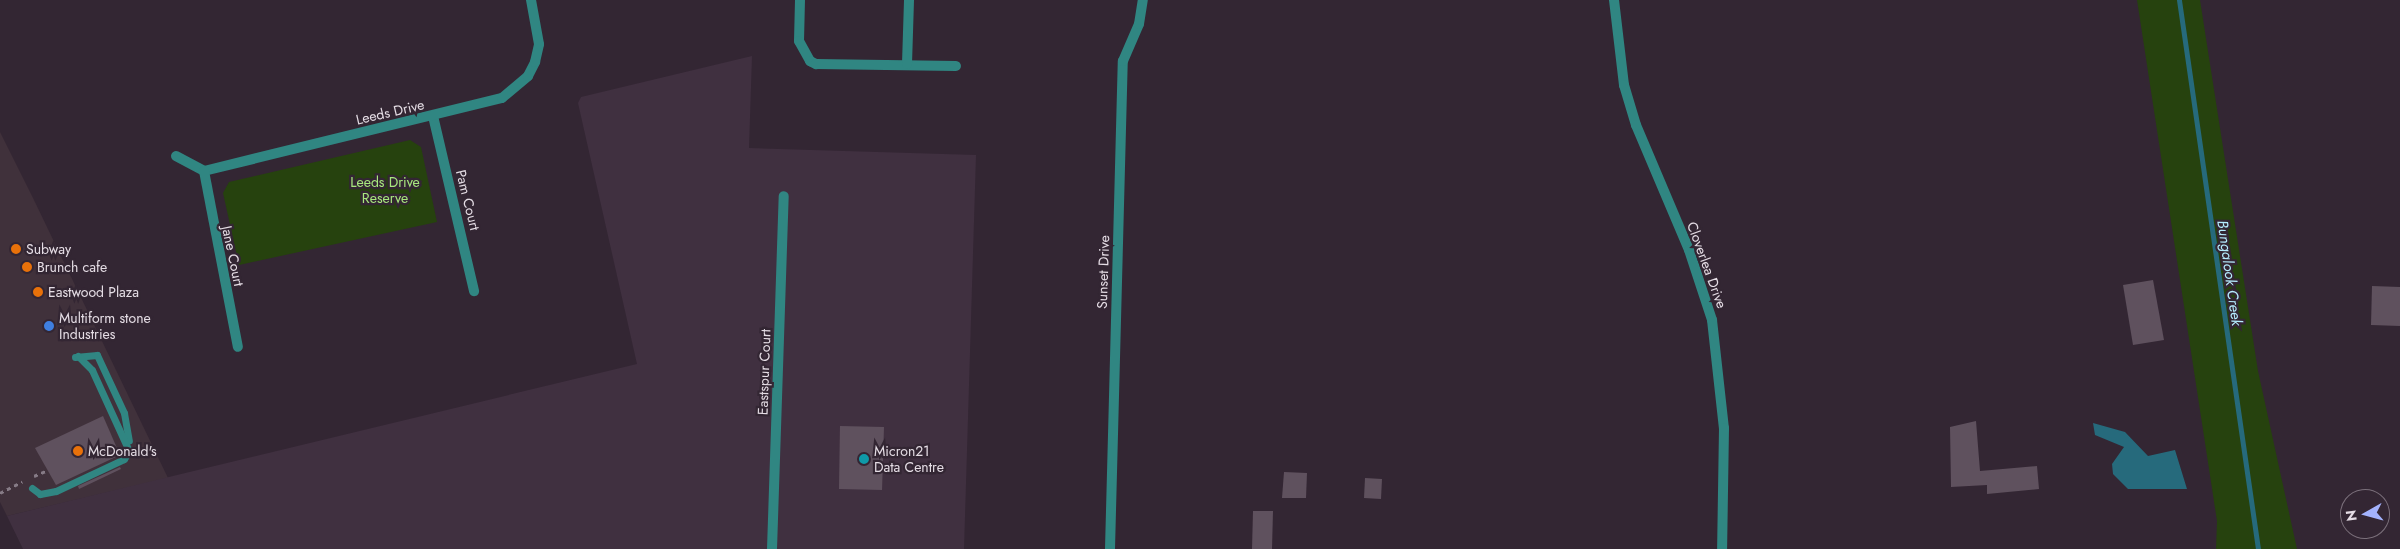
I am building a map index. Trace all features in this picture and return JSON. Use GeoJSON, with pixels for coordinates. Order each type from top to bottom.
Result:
{"type":"FeatureCollection","features":[{"type":"Feature","properties":{"kind":"street","name":"Leeds Drive"},"geometry":{"type":"LineString","coordinates":[[204,171],[502,98],[528,76],[538,44],[531,0]]}},
{"type":"Feature","properties":{"kind":"street"},"geometry":{"type":"LineString","coordinates":[[800,0],[799,41],[810,61],[825,66],[907,64],[956,66]]}},
{"type":"Feature","properties":{"kind":"street"},"geometry":{"type":"LineString","coordinates":[[907,64],[909,0]]}},
{"type":"Feature","properties":{"kind":"street","name":"Sunset Drive"},"geometry":{"type":"LineString","coordinates":[[1110,549],[1123,61],[1139,24],[1143,0]]}},
{"type":"Feature","properties":{"kind":"street","name":"Cloverlea Drive"},"geometry":{"type":"LineString","coordinates":[[1614,0],[1624,85],[1633,117],[1689,250],[1712,320],[1724,428],[1722,549]]}},
{"type":"Feature","properties":{"kind":"street","name":"Pam Court"},"geometry":{"type":"LineString","coordinates":[[433,116],[474,291]]}},
{"type":"Feature","properties":{"kind":"street"},"geometry":{"type":"LineString","coordinates":[[176,156],[204,171]]}},
{"type":"Feature","properties":{"kind":"street","name":"Jane Court"},"geometry":{"type":"LineString","coordinates":[[204,171],[238,347]]}},
{"type":"Feature","properties":{"kind":"street","name":"Eastspur Court"},"geometry":{"type":"LineString","coordinates":[[772,549],[784,196]]}},
{"type":"Feature","properties":{"kind":"lane"},"geometry":{"type":"LineString","coordinates":[[32,488],[40,494],[74,484],[124,459],[129,446],[124,413],[100,360],[91,354],[77,357],[92,370],[129,446]]}},
{"type":"Feature","properties":{"kind":"shaded area"},"geometry":{"type":"Polygon","coordinates":[[[752,56],[749,148],[976,155],[964,549],[23,549],[7,516],[637,364],[578,103],[581,97],[752,56]]]}},
{"type":"Feature","properties":{"kind":"shaded area"},"geometry":{"type":"Polygon","coordinates":[[[0,132],[168,478],[7,516],[0,502],[0,132]]]}},
{"type":"Feature","properties":{"kind":"green space"},"geometry":{"type":"Polygon","coordinates":[[[2137,0],[2200,0],[2258,371],[2297,549],[2216,549],[2217,521],[2137,0]]]}},
{"type":"Feature","properties":{"kind":"green space","name":"Leeds Drive Reserve"},"geometry":{"type":"Polygon","coordinates":[[[410,140],[421,147],[437,222],[239,265],[223,193],[229,182],[410,140]]]}},
{"type":"Feature","properties":{"kind":"water"},"geometry":{"type":"Polygon","coordinates":[[[2093,423],[2125,432],[2148,456],[2175,450],[2187,489],[2128,489],[2113,474],[2112,464],[2124,447],[2095,435],[2093,423]]]}},
{"type":"Feature","properties":{"kind":"building"},"geometry":{"type":"Polygon","coordinates":[[[2153,280],[2164,340],[2133,345],[2123,285],[2153,280]]]}},
{"type":"Feature","properties":{"kind":"building"},"geometry":{"type":"Polygon","coordinates":[[[2372,286],[2400,287],[2400,326],[2371,325],[2372,286]]]}},
{"type":"Feature","properties":{"kind":"building","name":"McDonald's"},"geometry":{"type":"Polygon","coordinates":[[[103,416],[120,455],[56,485],[35,448],[103,416]]]}},
{"type":"Feature","properties":{"kind":"building"},"geometry":{"type":"Polygon","coordinates":[[[1976,421],[1980,471],[2037,466],[2039,489],[1987,494],[1987,485],[1951,487],[1950,427],[1976,421]]]}},
{"type":"Feature","properties":{"kind":"building","name":"Micron21 Data Centre"},"geometry":{"type":"Polygon","coordinates":[[[840,426],[884,427],[882,490],[839,489],[840,426]]]}},
{"type":"Feature","properties":{"kind":"building"},"geometry":{"type":"Polygon","coordinates":[[[120,467],[121,469],[79,489],[78,486],[120,467]]]}},
{"type":"Feature","properties":{"kind":"building"},"geometry":{"type":"Polygon","coordinates":[[[1284,472],[1307,473],[1306,498],[1282,498],[1284,472]]]}},
{"type":"Feature","properties":{"kind":"building"},"geometry":{"type":"Polygon","coordinates":[[[1365,478],[1382,479],[1381,499],[1364,498],[1365,478]]]}},
{"type":"Feature","properties":{"kind":"building"},"geometry":{"type":"Polygon","coordinates":[[[1253,511],[1273,511],[1272,549],[1252,549],[1253,511]]]}},
{"type":"Feature","properties":{"kind":"waterway","name":"Bungalook Creek"},"geometry":{"type":"LineString","coordinates":[[2179,0],[2258,549]]}},
{"type":"Feature","properties":{"kind":"place","name":"Subway"},"geometry":{"type":"Point","coordinates":[16,249]}},
{"type":"Feature","properties":{"kind":"place","name":"Brunch cafe"},"geometry":{"type":"Point","coordinates":[27,267]}},
{"type":"Feature","properties":{"kind":"place","name":"Eastwood Plaza"},"geometry":{"type":"Point","coordinates":[38,292]}},
{"type":"Feature","properties":{"kind":"place","name":"Multiform stone Industries"},"geometry":{"type":"Point","coordinates":[49,326]}},
{"type":"Feature","properties":{"kind":"place","name":"McDonald's"},"geometry":{"type":"Point","coordinates":[78,451]}},
{"type":"Feature","properties":{"kind":"place","name":"Micron21 Data Centre"},"geometry":{"type":"Point","coordinates":[864,459]}}]}
